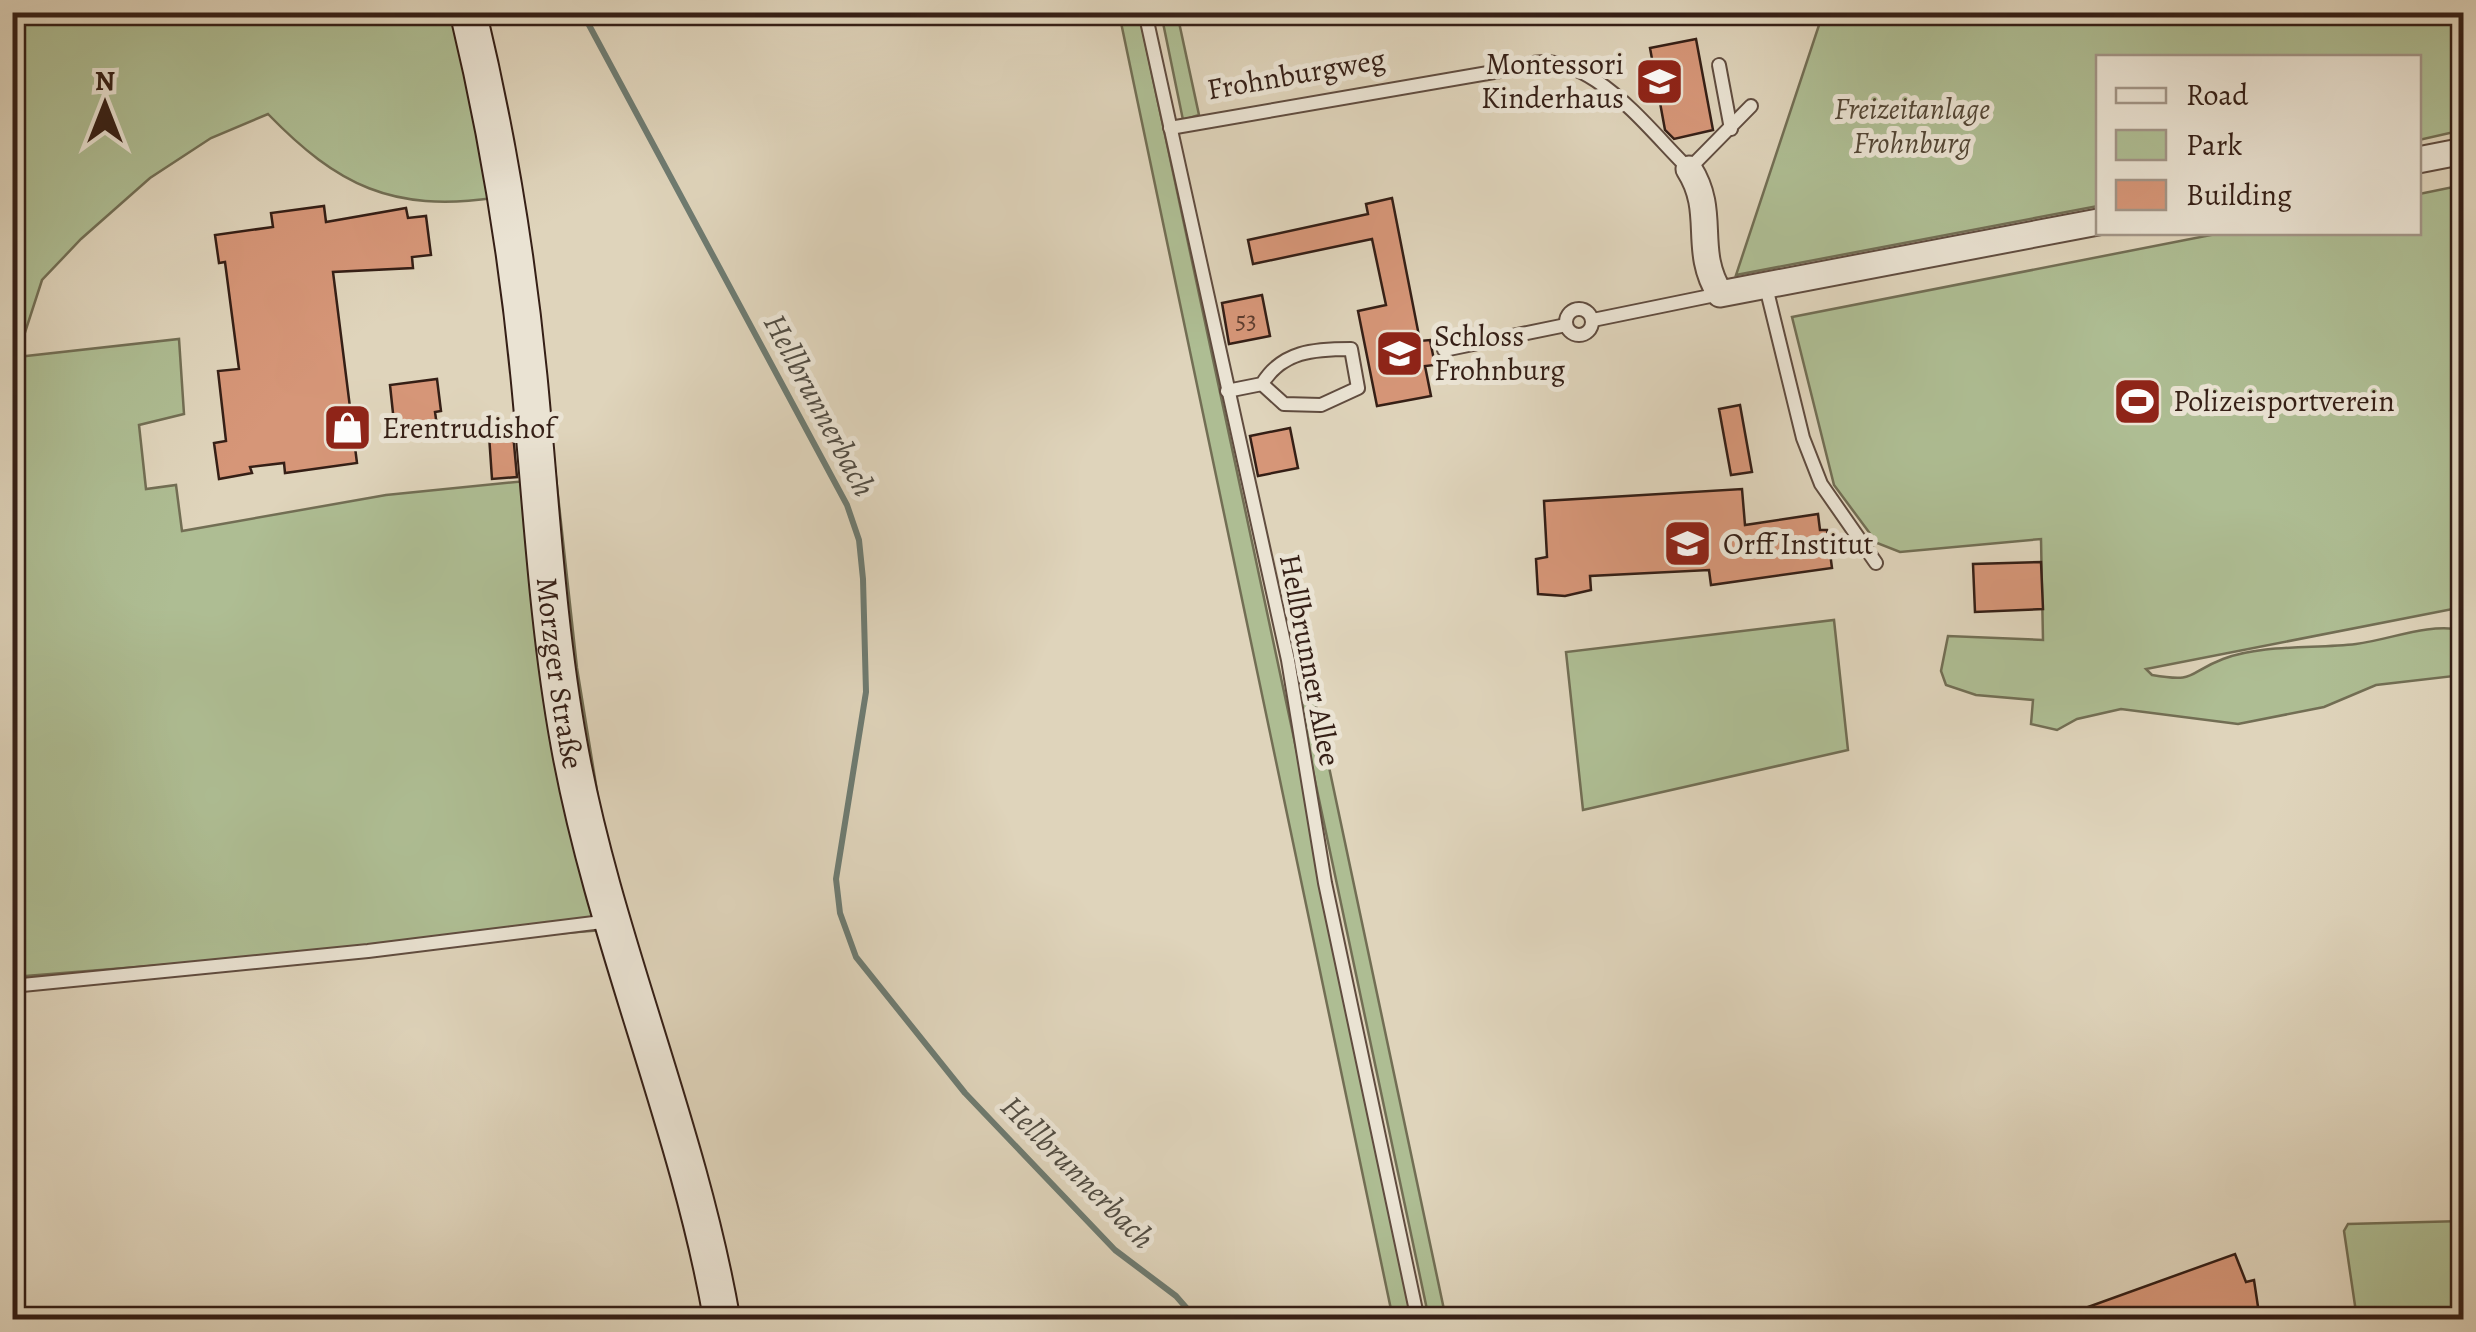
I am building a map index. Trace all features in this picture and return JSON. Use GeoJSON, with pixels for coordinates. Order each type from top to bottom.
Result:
{"type":"FeatureCollection","features":[{"type":"Feature","properties":{"kind":"street","name":"Morzger Straße"},"geometry":{"type":"LineString","coordinates":[[468,12],[496,142],[517,283],[564,716],[584,813],[694,1202],[722,1320]]}},
{"type":"Feature","properties":{"kind":"street"},"geometry":{"type":"LineString","coordinates":[[2421,159],[2464,151]]}},
{"type":"Feature","properties":{"kind":"street","name":"Frohnburgweg"},"geometry":{"type":"LineString","coordinates":[[1689,170],[1703,191],[1705,270],[1720,294]]}},
{"type":"Feature","properties":{"kind":"street"},"geometry":{"type":"LineString","coordinates":[[1720,294],[2096,222]]}},
{"type":"Feature","properties":{"kind":"lane","name":"Hellbrunner Allee"},"geometry":{"type":"LineString","coordinates":[[1145,12],[1288,660],[1325,882],[1418,1320]]}},
{"type":"Feature","properties":{"kind":"lane","name":"Frohnburgweg"},"geometry":{"type":"LineString","coordinates":[[1170,128],[1517,68],[1534,60],[1573,67],[1598,81],[1689,170]]}},
{"type":"Feature","properties":{"kind":"lane"},"geometry":{"type":"LineString","coordinates":[[1719,65],[1731,129]]}},
{"type":"Feature","properties":{"kind":"lane"},"geometry":{"type":"LineString","coordinates":[[1689,170],[1751,106]]}},
{"type":"Feature","properties":{"kind":"lane"},"geometry":{"type":"LineString","coordinates":[[1766,286],[1803,438],[1821,484],[1876,563]]}},
{"type":"Feature","properties":{"kind":"lane"},"geometry":{"type":"LineString","coordinates":[[1444,350],[1566,324],[1568,314],[1576,308],[1587,310],[1593,320],[1720,294]]}},
{"type":"Feature","properties":{"kind":"lane"},"geometry":{"type":"LineString","coordinates":[[1227,391],[1262,384],[1274,364],[1312,349],[1351,349],[1358,388],[1321,406],[1284,404],[1262,384]]}},
{"type":"Feature","properties":{"kind":"lane"},"geometry":{"type":"LineString","coordinates":[[12,986],[368,951],[613,920]]}},
{"type":"Feature","properties":{"kind":"green space"},"geometry":{"type":"Polygon","coordinates":[[[13,13],[456,13],[494,198],[426,201],[369,188],[318,159],[268,114],[211,138],[150,178],[81,239],[42,280],[17,357],[179,339],[184,414],[139,425],[146,489],[176,485],[182,531],[386,495],[526,481],[602,930],[13,977],[13,13]]]}},
{"type":"Feature","properties":{"kind":"green space"},"geometry":{"type":"Polygon","coordinates":[[[1119,13],[1139,13],[1418,1319],[1393,1319],[1119,13]]]}},
{"type":"Feature","properties":{"kind":"green space"},"geometry":{"type":"Polygon","coordinates":[[[1161,13],[1177,13],[1199,115],[1183,120],[1161,13]]]}},
{"type":"Feature","properties":{"kind":"green space","name":"Freizeitanlage Frohnburg"},"geometry":{"type":"Polygon","coordinates":[[[1823,13],[2463,13],[2463,130],[2421,140],[2421,55],[2096,55],[2096,206],[1736,275],[1823,13]]]}},
{"type":"Feature","properties":{"kind":"green space","name":"Polizeisportverein"},"geometry":{"type":"Polygon","coordinates":[[[2463,185],[2463,607],[2146,669],[2152,675],[2185,677],[2238,654],[2356,644],[2449,628],[2463,630],[2463,675],[2376,685],[2324,707],[2238,724],[2121,709],[2077,719],[2057,730],[2031,724],[2033,700],[1976,695],[1946,685],[1941,671],[1948,636],[2043,640],[2041,539],[1900,552],[1877,543],[1834,485],[1792,317],[2211,235],[2421,235],[2421,194],[2463,185]]]}},
{"type":"Feature","properties":{"kind":"green space"},"geometry":{"type":"Polygon","coordinates":[[[552,441],[577,668],[598,797],[571,692],[552,441]]]}},
{"type":"Feature","properties":{"kind":"green space"},"geometry":{"type":"Polygon","coordinates":[[[1834,620],[1848,750],[1583,810],[1566,652],[1834,620]]]}},
{"type":"Feature","properties":{"kind":"green space"},"geometry":{"type":"Polygon","coordinates":[[[1308,668],[1446,1319],[1429,1319],[1292,672],[1308,668]]]}},
{"type":"Feature","properties":{"kind":"green space"},"geometry":{"type":"Polygon","coordinates":[[[2463,1221],[2463,1319],[2357,1319],[2344,1231],[2348,1224],[2463,1221]]]}},
{"type":"Feature","properties":{"kind":"building"},"geometry":{"type":"Polygon","coordinates":[[[1696,39],[1713,130],[1674,139],[1665,130],[1650,48],[1696,39]]]}},
{"type":"Feature","properties":{"kind":"building"},"geometry":{"type":"Polygon","coordinates":[[[1392,198],[1420,341],[1430,340],[1435,365],[1425,366],[1431,396],[1377,406],[1358,311],[1386,305],[1372,239],[1253,264],[1248,240],[1368,214],[1366,204],[1392,198]]]}},
{"type":"Feature","properties":{"kind":"building"},"geometry":{"type":"Polygon","coordinates":[[[324,206],[326,222],[406,208],[408,218],[426,216],[431,255],[412,257],[413,268],[333,272],[357,463],[285,473],[284,463],[250,467],[252,473],[219,479],[214,443],[226,441],[218,371],[239,369],[225,262],[219,263],[215,235],[273,227],[271,213],[324,206]]]}},
{"type":"Feature","properties":{"kind":"building"},"geometry":{"type":"Polygon","coordinates":[[[1262,295],[1270,336],[1229,344],[1222,303],[1262,295]]]}},
{"type":"Feature","properties":{"kind":"building"},"geometry":{"type":"Polygon","coordinates":[[[437,379],[441,411],[435,412],[437,426],[395,432],[390,385],[437,379]]]}},
{"type":"Feature","properties":{"kind":"building"},"geometry":{"type":"Polygon","coordinates":[[[1740,405],[1752,472],[1731,475],[1719,409],[1740,405]]]}},
{"type":"Feature","properties":{"kind":"building"},"geometry":{"type":"Polygon","coordinates":[[[1290,428],[1298,468],[1258,476],[1250,436],[1290,428]]]}},
{"type":"Feature","properties":{"kind":"building"},"geometry":{"type":"Polygon","coordinates":[[[513,433],[517,477],[492,479],[489,435],[513,433]]]}},
{"type":"Feature","properties":{"kind":"building","name":"Orff Institut"},"geometry":{"type":"Polygon","coordinates":[[[1742,489],[1745,525],[1818,514],[1820,530],[1827,530],[1832,568],[1711,585],[1709,570],[1590,576],[1591,590],[1565,596],[1538,594],[1536,559],[1547,557],[1544,501],[1742,489]]]}},
{"type":"Feature","properties":{"kind":"building"},"geometry":{"type":"Polygon","coordinates":[[[2041,562],[2043,609],[1975,612],[1973,564],[2041,562]]]}},
{"type":"Feature","properties":{"kind":"building"},"geometry":{"type":"Polygon","coordinates":[[[2235,1254],[2246,1282],[2254,1280],[2260,1320],[2052,1320],[2235,1254]]]}},
{"type":"Feature","properties":{"kind":"waterway","name":"Hellbrunnerbach"},"geometry":{"type":"LineString","coordinates":[[582,12],[847,505],[859,540],[866,692],[836,879],[840,913],[856,957],[965,1093],[1115,1250],[1176,1296],[1197,1320]]}},
{"type":"Feature","properties":{"kind":"place","name":"Montessori Kinderhaus"},"geometry":{"type":"Point","coordinates":[1659,81]}},
{"type":"Feature","properties":{"kind":"place","name":"Schloss Frohnburg"},"geometry":{"type":"Point","coordinates":[1399,353]}},
{"type":"Feature","properties":{"kind":"place","name":"Polizeisportverein"},"geometry":{"type":"Point","coordinates":[2138,401]}},
{"type":"Feature","properties":{"kind":"place","name":"Erentrudishof"},"geometry":{"type":"Point","coordinates":[347,428]}},
{"type":"Feature","properties":{"kind":"place","name":"Orff Institut"},"geometry":{"type":"Point","coordinates":[1688,544]}}]}
